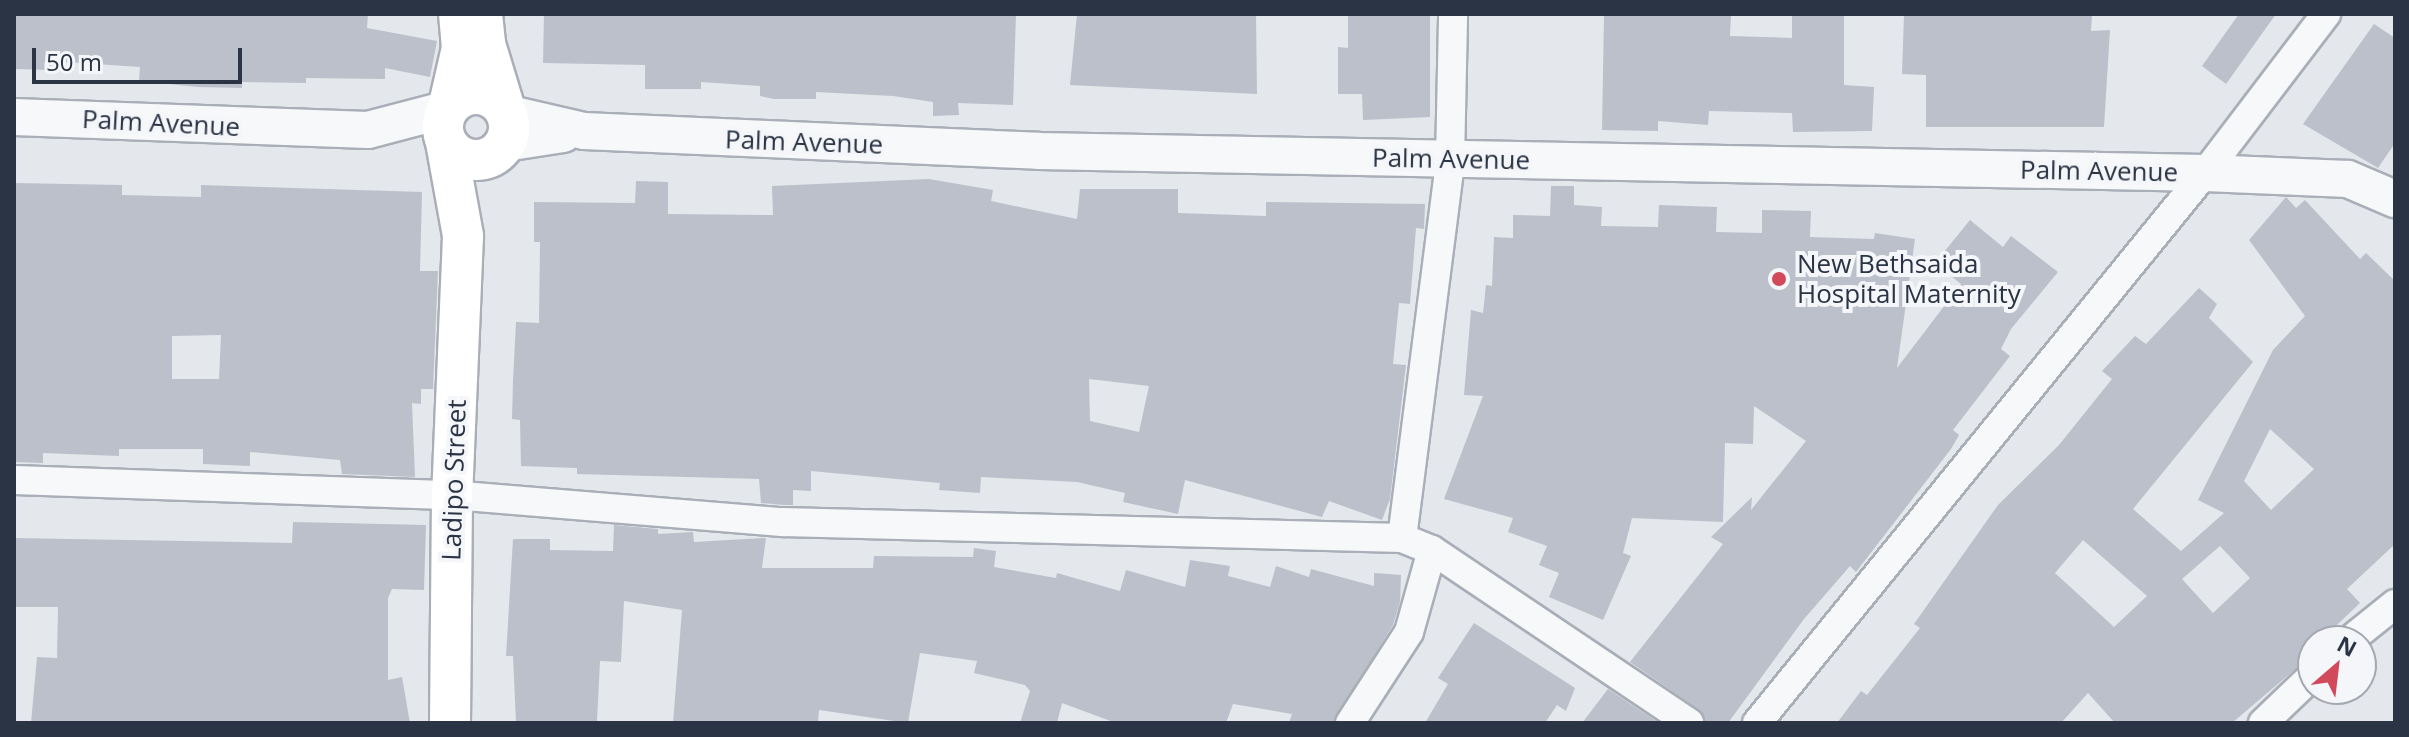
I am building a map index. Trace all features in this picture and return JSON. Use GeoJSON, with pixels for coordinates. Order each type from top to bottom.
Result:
{"type":"FeatureCollection","features":[{"type":"Feature","properties":{"kind":"main road","name":"Ladipo Street"},"geometry":{"type":"LineString","coordinates":[[450,723],[452,495],[463,236],[447,125],[462,48],[459,14]]}},
{"type":"Feature","properties":{"kind":"main road"},"geometry":{"type":"LineString","coordinates":[[482,14],[485,44],[506,128]]}},
{"type":"Feature","properties":{"kind":"main road"},"geometry":{"type":"LineString","coordinates":[[474,94],[493,99],[506,128],[481,160],[460,156],[447,125],[474,94]]}},
{"type":"Feature","properties":{"kind":"main road","name":"Ladipo Street"},"geometry":{"type":"LineString","coordinates":[[463,236],[506,128]]}},
{"type":"Feature","properties":{"kind":"street"},"geometry":{"type":"LineString","coordinates":[[1402,538],[1450,162],[1453,14]]}},
{"type":"Feature","properties":{"kind":"street"},"geometry":{"type":"LineString","coordinates":[[1757,723],[2205,173],[2312,20]]}},
{"type":"Feature","properties":{"kind":"street","name":"Palm Avenue"},"geometry":{"type":"LineString","coordinates":[[14,117],[368,130],[447,125]]}},
{"type":"Feature","properties":{"kind":"street","name":"Palm Avenue"},"geometry":{"type":"LineString","coordinates":[[506,128],[1039,151],[1450,162],[2205,173],[2348,179],[2395,199]]}},
{"type":"Feature","properties":{"kind":"street"},"geometry":{"type":"LineString","coordinates":[[14,480],[452,495],[783,522],[1402,538],[1432,550],[1689,723]]}},
{"type":"Feature","properties":{"kind":"street"},"geometry":{"type":"LineString","coordinates":[[1350,723],[1409,632],[1432,550]]}},
{"type":"Feature","properties":{"kind":"street"},"geometry":{"type":"LineString","coordinates":[[2369,625],[2395,604]]}},
{"type":"Feature","properties":{"kind":"street"},"geometry":{"type":"LineString","coordinates":[[2263,723],[2297,690]]}},
{"type":"Feature","properties":{"kind":"building"},"geometry":{"type":"Polygon","coordinates":[[[14,14],[368,14],[367,28],[437,41],[430,77],[385,68],[385,79],[306,78],[306,83],[242,82],[242,88],[198,87],[139,81],[140,67],[51,61],[51,70],[14,69],[14,14]]]}},
{"type":"Feature","properties":{"kind":"building"},"geometry":{"type":"Polygon","coordinates":[[[544,14],[1016,14],[1013,105],[958,103],[959,115],[933,116],[933,102],[893,96],[816,92],[816,99],[774,99],[760,96],[760,86],[701,82],[701,89],[645,89],[645,65],[543,63],[544,14]]]}},
{"type":"Feature","properties":{"kind":"building"},"geometry":{"type":"Polygon","coordinates":[[[1077,14],[1256,14],[1257,94],[1070,85],[1077,14]]]}},
{"type":"Feature","properties":{"kind":"building"},"geometry":{"type":"Polygon","coordinates":[[[1348,14],[1430,14],[1430,117],[1363,120],[1362,94],[1338,94],[1338,47],[1348,48],[1348,14]]]}},
{"type":"Feature","properties":{"kind":"building"},"geometry":{"type":"Polygon","coordinates":[[[1604,14],[1731,14],[1730,36],[1792,38],[1792,14],[1844,14],[1844,85],[1874,87],[1872,131],[1793,132],[1792,113],[1709,111],[1708,125],[1658,121],[1658,131],[1602,130],[1604,14]]]}},
{"type":"Feature","properties":{"kind":"building"},"geometry":{"type":"Polygon","coordinates":[[[1904,14],[2092,14],[2091,31],[2110,30],[2104,127],[1926,127],[1926,75],[1902,74],[1904,14]]]}},
{"type":"Feature","properties":{"kind":"building"},"geometry":{"type":"Polygon","coordinates":[[[2239,14],[2276,14],[2226,84],[2202,66],[2239,14]]]}},
{"type":"Feature","properties":{"kind":"building"},"geometry":{"type":"Polygon","coordinates":[[[2374,24],[2395,38],[2395,143],[2378,168],[2303,124],[2374,24]]]}},
{"type":"Feature","properties":{"kind":"building"},"geometry":{"type":"Polygon","coordinates":[[[929,179],[993,190],[991,201],[1077,219],[1080,189],[1178,189],[1178,213],[1266,216],[1266,202],[1425,204],[1424,229],[1416,228],[1410,304],[1399,303],[1393,364],[1406,365],[1390,499],[1382,520],[1329,501],[1322,517],[1185,480],[1178,514],[1123,502],[1125,493],[1077,482],[981,477],[980,493],[939,490],[940,483],[811,471],[811,491],[793,490],[793,505],[784,505],[761,503],[759,479],[577,474],[577,468],[521,466],[520,420],[512,419],[513,381],[516,322],[539,323],[540,242],[534,242],[534,202],[635,203],[636,181],[668,182],[668,214],[773,215],[772,186],[929,179]],[[1089,379],[1090,421],[1139,432],[1149,386],[1089,379]]]}},
{"type":"Feature","properties":{"kind":"building"},"geometry":{"type":"Polygon","coordinates":[[[14,183],[122,185],[122,195],[201,197],[201,185],[422,192],[420,271],[438,271],[433,389],[421,389],[421,404],[412,403],[415,477],[342,474],[340,460],[250,452],[250,466],[203,464],[203,449],[119,449],[119,456],[43,453],[43,463],[14,462],[14,183]],[[221,335],[172,336],[172,379],[219,379],[221,335]]]}},
{"type":"Feature","properties":{"kind":"building"},"geometry":{"type":"Polygon","coordinates":[[[1551,186],[1574,186],[1574,205],[1602,207],[1601,226],[1658,227],[1659,205],[1717,207],[1716,232],[1762,233],[1762,210],[1811,211],[1810,237],[1874,239],[1875,233],[1915,239],[1897,368],[1961,284],[1935,263],[1970,220],[2003,247],[2011,236],[2058,272],[2011,329],[2001,349],[2010,356],[1953,430],[1959,435],[1951,449],[1856,572],[1850,566],[1804,619],[1728,723],[1706,723],[1698,709],[1630,662],[1723,544],[1711,537],[1752,497],[1751,510],[1806,441],[1754,406],[1753,444],[1725,443],[1723,522],[1632,518],[1623,553],[1631,556],[1603,620],[1549,597],[1559,573],[1539,565],[1547,546],[1508,532],[1513,518],[1444,499],[1483,396],[1464,395],[1471,310],[1483,313],[1486,285],[1492,286],[1494,237],[1513,238],[1513,215],[1550,216],[1551,186]]]}},
{"type":"Feature","properties":{"kind":"building"},"geometry":{"type":"Polygon","coordinates":[[[2286,197],[2296,208],[2305,200],[2360,259],[2366,253],[2395,281],[2395,544],[2347,589],[2360,603],[2337,625],[2297,625],[2297,668],[2232,723],[2115,723],[2088,693],[2061,723],[1837,723],[1861,691],[1867,695],[1920,628],[1914,624],[1998,505],[2059,445],[2112,379],[2102,371],[2135,336],[2146,344],[2199,288],[2217,304],[2209,318],[2253,362],[2133,509],[2181,551],[2224,513],[2198,500],[2273,350],[2305,316],[2249,240],[2286,197]],[[2270,429],[2244,481],[2271,510],[2314,469],[2270,429]],[[2083,540],[2055,573],[2114,627],[2147,596],[2083,540]],[[2220,546],[2182,579],[2213,613],[2250,578],[2220,546]]]}},
{"type":"Feature","properties":{"kind":"building"},"geometry":{"type":"Polygon","coordinates":[[[293,522],[426,525],[424,590],[392,589],[388,598],[388,680],[402,677],[410,723],[31,723],[37,657],[57,658],[58,607],[14,607],[14,538],[292,543],[293,522]]]}},
{"type":"Feature","properties":{"kind":"building"},"geometry":{"type":"Polygon","coordinates":[[[614,525],[658,529],[658,534],[693,532],[694,542],[766,538],[762,568],[873,568],[874,556],[973,557],[974,548],[996,551],[994,567],[1056,578],[1057,573],[1120,591],[1126,570],[1185,587],[1190,560],[1230,566],[1228,576],[1270,587],[1276,566],[1309,577],[1311,569],[1374,586],[1374,573],[1401,575],[1400,602],[1393,625],[1333,723],[1289,723],[1292,714],[1233,704],[1226,723],[1116,723],[1062,703],[1057,723],[1020,723],[1030,691],[1025,685],[974,673],[977,661],[920,653],[908,723],[819,710],[818,723],[673,723],[682,610],[624,601],[621,662],[600,661],[597,721],[516,723],[513,656],[506,656],[513,539],[550,539],[550,550],[613,551],[614,525]]]}},
{"type":"Feature","properties":{"kind":"building"},"geometry":{"type":"Polygon","coordinates":[[[1474,623],[1575,688],[1566,711],[1557,705],[1545,723],[1425,723],[1448,684],[1438,678],[1474,623]]]}},
{"type":"Feature","properties":{"kind":"building"},"geometry":{"type":"Polygon","coordinates":[[[1608,689],[1659,723],[1582,723],[1608,689]]]}},
{"type":"Feature","properties":{"kind":"place","name":"New Bethsaida Hospital Maternity"},"geometry":{"type":"Point","coordinates":[1779,279]}}]}
